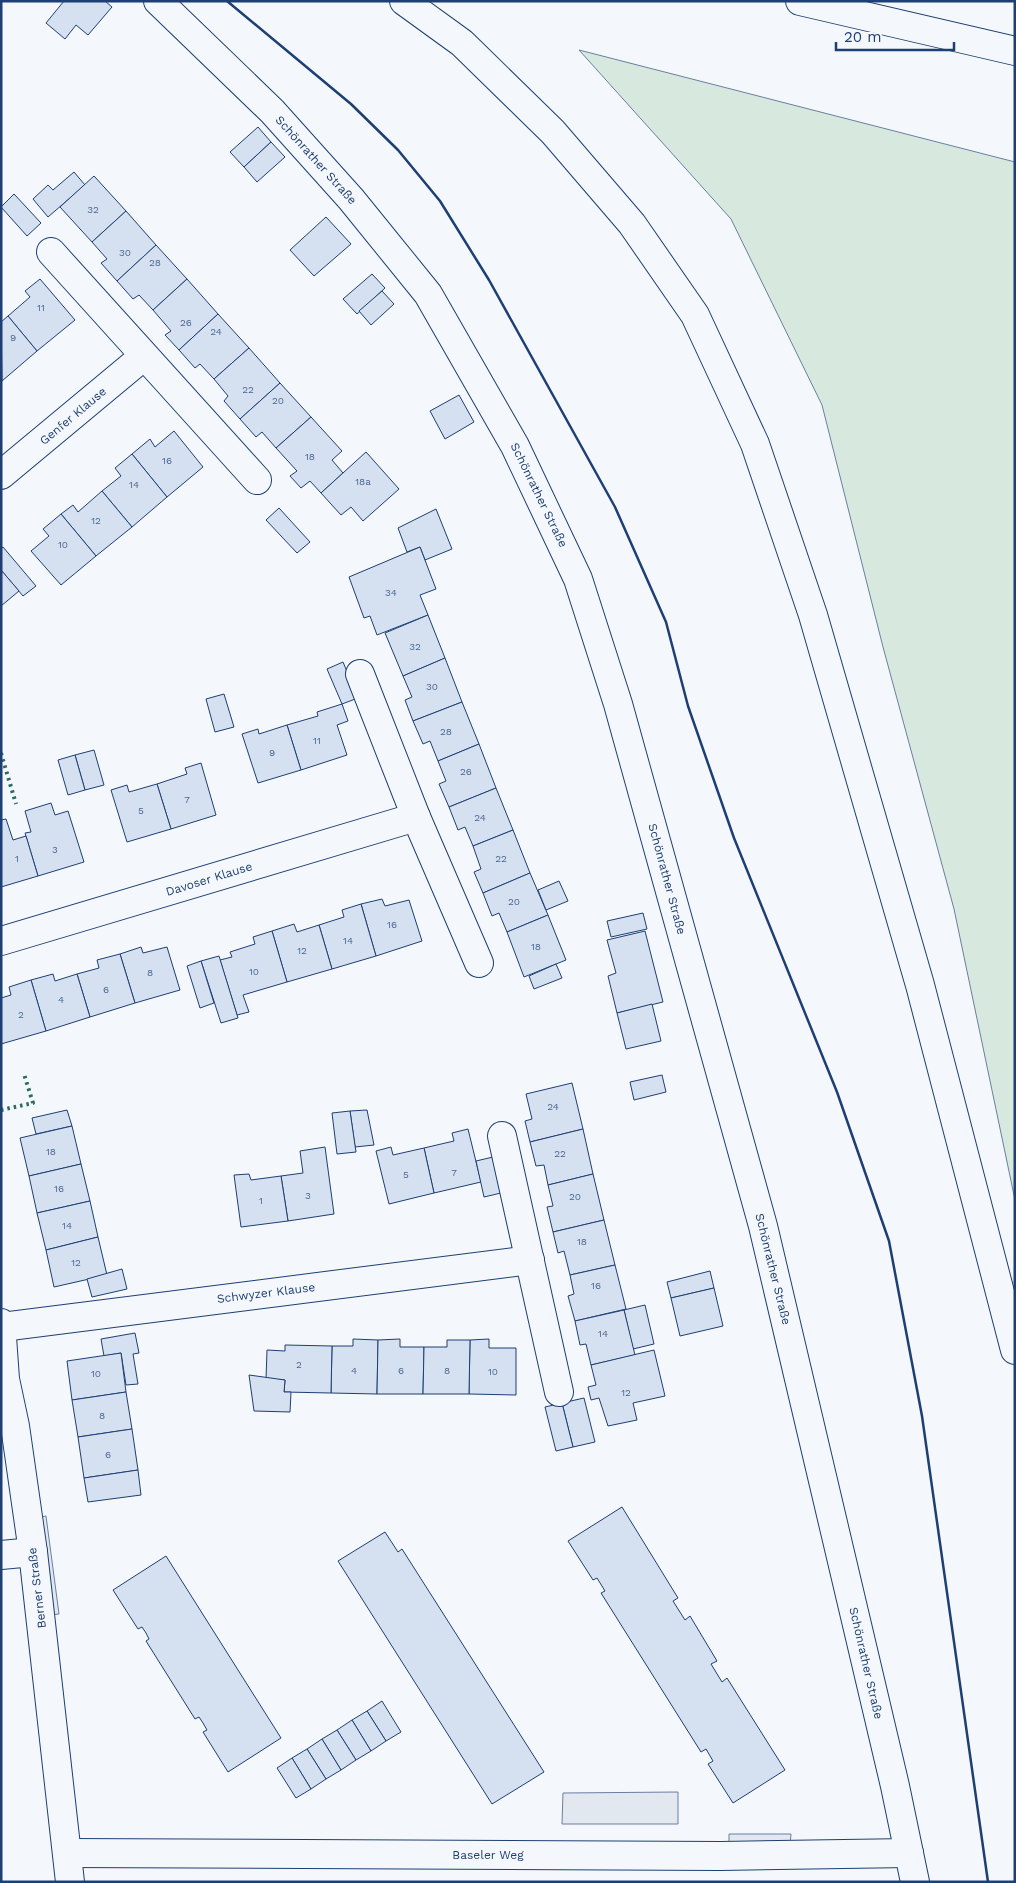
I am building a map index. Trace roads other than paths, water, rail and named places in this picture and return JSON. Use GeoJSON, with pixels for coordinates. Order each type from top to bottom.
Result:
{"type":"FeatureCollection","features":[{"type":"Feature","properties":{"kind":"main road","name":"Schönrather Straße"},"geometry":{"type":"LineString","coordinates":[[158,1],[272,111],[351,199],[428,294],[515,446],[578,579],[618,704],[763,1226],[915,1882]]}},
{"type":"Feature","properties":{"kind":"main road"},"geometry":{"type":"LineString","coordinates":[[404,1],[462,42],[553,132],[632,224],[695,315],[755,444],[813,615],[920,985],[1015,1350]]}},
{"type":"Feature","properties":{"kind":"main road"},"geometry":{"type":"LineString","coordinates":[[800,1],[1015,51]]}},
{"type":"Feature","properties":{"kind":"main road"},"geometry":{"type":"LineString","coordinates":[[51,252],[257,480]]}},
{"type":"Feature","properties":{"kind":"main road","name":"Genfer Klause"},"geometry":{"type":"LineString","coordinates":[[1,475],[144,356]]}},
{"type":"Feature","properties":{"kind":"main road"},"geometry":{"type":"LineString","coordinates":[[360,674],[416,817],[479,963]]}},
{"type":"Feature","properties":{"kind":"main road","name":"Davoser Klause"},"geometry":{"type":"LineString","coordinates":[[1,941],[416,817]]}},
{"type":"Feature","properties":{"kind":"main road"},"geometry":{"type":"LineString","coordinates":[[502,1136],[559,1392]]}},
{"type":"Feature","properties":{"kind":"main road","name":"Schwyzer Klause"},"geometry":{"type":"LineString","coordinates":[[2,1325],[530,1260]]}},
{"type":"Feature","properties":{"kind":"main road","name":"Berner Straße"},"geometry":{"type":"LineString","coordinates":[[2,1325],[5,1379],[15,1426],[34,1552],[70,1882]]}},
{"type":"Feature","properties":{"kind":"main road"},"geometry":{"type":"LineString","coordinates":[[1,1555],[34,1552]]}},
{"type":"Feature","properties":{"kind":"main road","name":"Baseler Weg"},"geometry":{"type":"LineString","coordinates":[[68,1853],[721,1856],[909,1853]]}}]}
